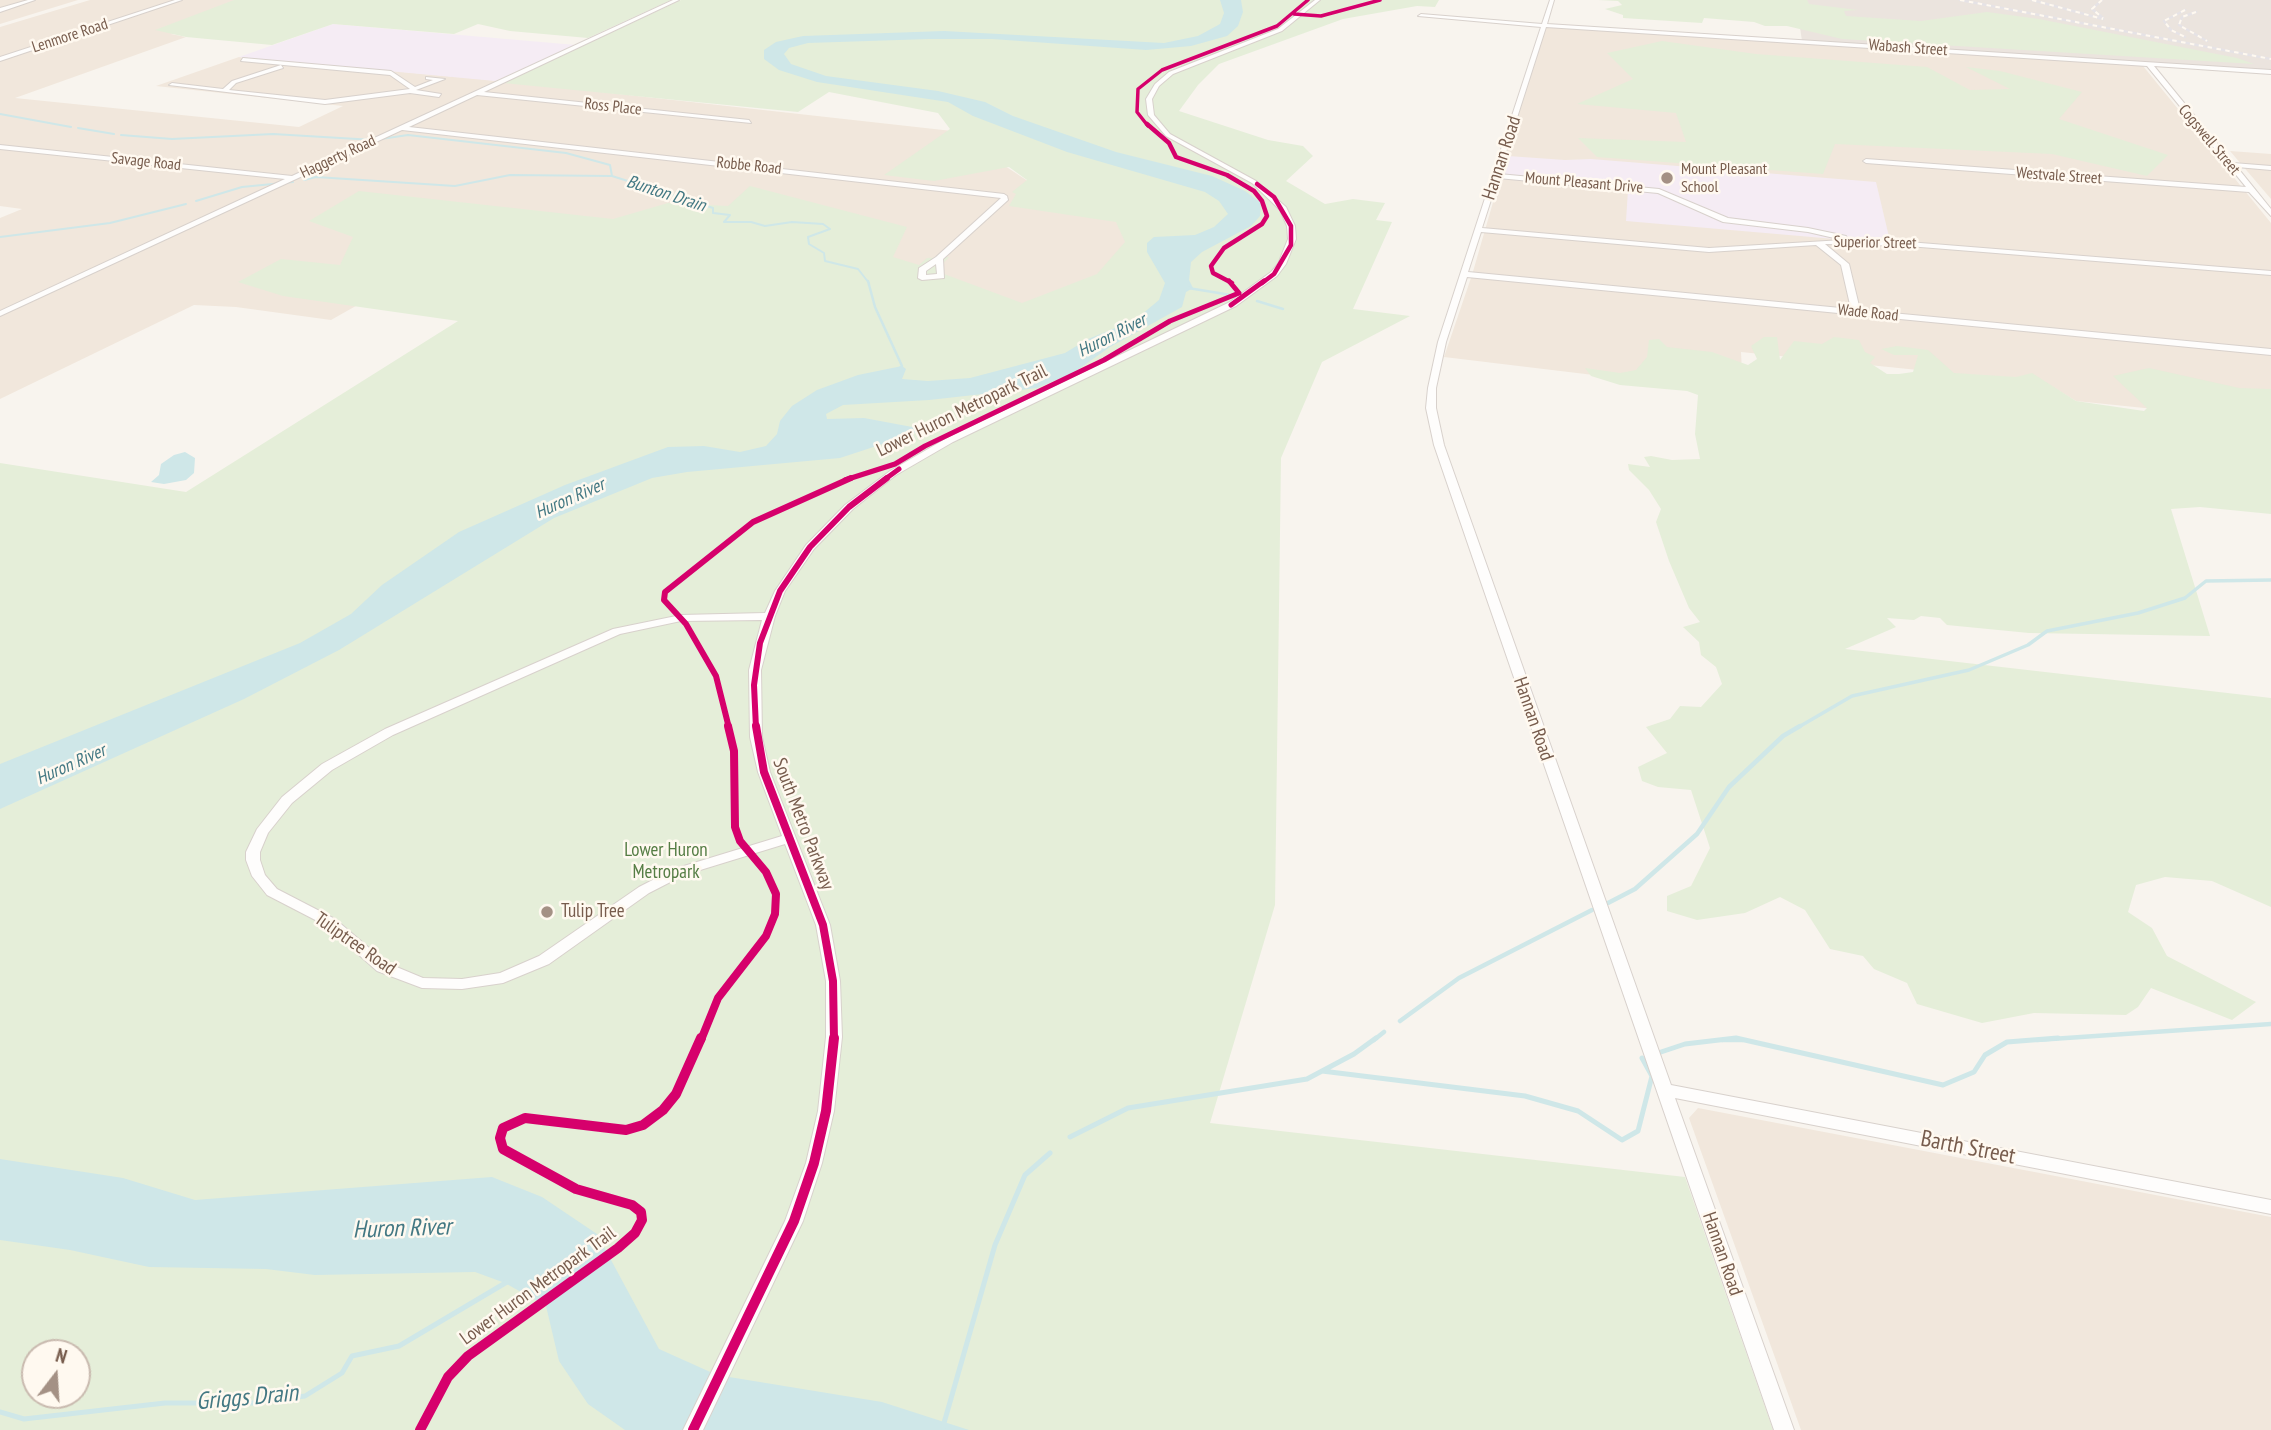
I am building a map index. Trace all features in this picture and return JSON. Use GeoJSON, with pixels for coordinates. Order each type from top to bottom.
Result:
{"type":"FeatureCollection","features":[{"type":"Feature","properties":{"kind":"street"},"geometry":{"type":"LineString","coordinates":[[0,10],[33,0]]}},
{"type":"Feature","properties":{"kind":"street","name":"Lenmore Road"},"geometry":{"type":"LineString","coordinates":[[0,59],[180,0]]}},
{"type":"Feature","properties":{"kind":"street","name":"Haggerty Road"},"geometry":{"type":"LineString","coordinates":[[0,314],[677,0]]}},
{"type":"Feature","properties":{"kind":"street","name":"South Metro Parkway"},"geometry":{"type":"LineString","coordinates":[[735,1346],[794,1221],[814,1163],[826,1111],[834,1037],[829,951],[815,900],[764,772],[754,714],[755,670],[769,616],[785,583],[810,547],[849,507],[893,473],[960,435],[1221,311],[1244,298],[1274,274],[1282,264],[1292,239],[1289,220],[1279,203],[1249,178],[1168,135],[1151,115],[1149,99],[1157,85],[1171,73],[1280,30],[1318,0]]}},
{"type":"Feature","properties":{"kind":"street","name":"Hannan Road"},"geometry":{"type":"LineString","coordinates":[[1552,0],[1442,342],[1432,388],[1431,408],[1437,437],[1784,1430]]}},
{"type":"Feature","properties":{"kind":"street","name":"Wabash Street"},"geometry":{"type":"LineString","coordinates":[[1420,16],[2271,72]]}},
{"type":"Feature","properties":{"kind":"street"},"geometry":{"type":"LineString","coordinates":[[243,60],[394,74],[407,92]]}},
{"type":"Feature","properties":{"kind":"street","name":"Cogswell Street"},"geometry":{"type":"LineString","coordinates":[[2149,64],[2271,214]]}},
{"type":"Feature","properties":{"kind":"street"},"geometry":{"type":"LineString","coordinates":[[225,90],[229,84],[250,76],[293,65]]}},
{"type":"Feature","properties":{"kind":"street"},"geometry":{"type":"LineString","coordinates":[[388,103],[407,92],[442,79],[428,78]]}},
{"type":"Feature","properties":{"kind":"street"},"geometry":{"type":"LineString","coordinates":[[172,85],[325,102],[407,92],[466,98]]}},
{"type":"Feature","properties":{"kind":"street","name":"Ross Place"},"geometry":{"type":"LineString","coordinates":[[477,93],[750,122]]}},
{"type":"Feature","properties":{"kind":"street","name":"Robbe Road"},"geometry":{"type":"LineString","coordinates":[[402,128],[973,190],[1004,196],[1004,200],[939,259]]}},
{"type":"Feature","properties":{"kind":"street","name":"Savage Road"},"geometry":{"type":"LineString","coordinates":[[0,147],[292,178]]}},
{"type":"Feature","properties":{"kind":"street","name":"Westvale Street"},"geometry":{"type":"LineString","coordinates":[[1866,161],[2252,190]]}},
{"type":"Feature","properties":{"kind":"street"},"geometry":{"type":"LineString","coordinates":[[2230,165],[2271,168]]}},
{"type":"Feature","properties":{"kind":"street","name":"Mount Pleasant Drive"},"geometry":{"type":"LineString","coordinates":[[1496,173],[1659,191],[1727,220],[1824,233],[1853,241]]}},
{"type":"Feature","properties":{"kind":"street","name":"Superior Street"},"geometry":{"type":"LineString","coordinates":[[1479,230],[1709,250],[1853,241],[1936,245],[2271,273]]}},
{"type":"Feature","properties":{"kind":"street"},"geometry":{"type":"LineString","coordinates":[[1818,243],[1845,264],[1856,312]]}},
{"type":"Feature","properties":{"kind":"street","name":"Wade Road"},"geometry":{"type":"LineString","coordinates":[[1465,274],[2271,352]]}},
{"type":"Feature","properties":{"kind":"street","name":"Tuliptree Road"},"geometry":{"type":"LineString","coordinates":[[769,616],[681,618],[617,631],[389,732],[327,767],[287,800],[262,832],[253,852],[253,860],[259,876],[272,892],[330,922],[382,967],[422,983],[462,984],[503,978],[544,960],[644,890],[679,872],[789,838]]}},
{"type":"Feature","properties":{"kind":"street","name":"Barth Street"},"geometry":{"type":"LineString","coordinates":[[1665,1090],[2271,1207]]}},
{"type":"Feature","properties":{"kind":"street"},"geometry":{"type":"LineString","coordinates":[[693,1430],[735,1346]]}},
{"type":"Feature","properties":{"kind":"shaded area"},"geometry":{"type":"Polygon","coordinates":[[[0,0],[78,0],[0,24],[0,0]]]}},
{"type":"Feature","properties":{"kind":"shaded area"},"geometry":{"type":"Polygon","coordinates":[[[90,0],[272,0],[171,34],[186,37],[15,98],[299,127],[343,106],[156,86],[239,57],[502,81],[952,131],[1055,199],[1174,217],[1077,299],[1009,316],[855,250],[377,294],[331,320],[236,307],[194,305],[0,399],[0,218],[22,209],[0,206],[0,27],[90,0]]]}},
{"type":"Feature","properties":{"kind":"shaded area"},"geometry":{"type":"Polygon","coordinates":[[[1796,0],[2271,0],[2271,70],[1802,41],[1796,0]]]}},
{"type":"Feature","properties":{"kind":"shaded area"},"geometry":{"type":"Polygon","coordinates":[[[333,24],[576,45],[495,81],[239,57],[333,24]]]}},
{"type":"Feature","properties":{"kind":"shaded area"},"geometry":{"type":"Polygon","coordinates":[[[1544,26],[2143,66],[2271,223],[2271,421],[2076,401],[2046,383],[1741,352],[1743,393],[1444,357],[1472,275],[1544,26]]]}},
{"type":"Feature","properties":{"kind":"shaded area"},"geometry":{"type":"Polygon","coordinates":[[[2230,151],[2271,154],[2271,199],[2230,151]]]}},
{"type":"Feature","properties":{"kind":"shaded area"},"geometry":{"type":"Polygon","coordinates":[[[1508,156],[1591,159],[1876,182],[1890,241],[1835,239],[1626,221],[1628,190],[1501,179],[1508,156]]]}},
{"type":"Feature","properties":{"kind":"shaded area"},"geometry":{"type":"Polygon","coordinates":[[[1698,1108],[2271,1217],[2271,1430],[1801,1430],[1689,1118],[1698,1108]]]}},
{"type":"Feature","properties":{"kind":"green space"},"geometry":{"type":"Polygon","coordinates":[[[234,0],[671,0],[588,38],[510,31],[478,24],[454,34],[333,24],[272,45],[186,37],[155,30],[234,0]]]}},
{"type":"Feature","properties":{"kind":"green space","name":"Lower Huron Metropark"},"geometry":{"type":"Polygon","coordinates":[[[681,0],[1439,0],[1435,7],[1417,6],[1343,19],[1219,64],[1198,85],[1179,111],[1268,140],[1303,146],[1313,156],[1286,181],[1325,204],[1353,199],[1385,203],[1376,220],[1392,222],[1353,309],[1410,316],[1322,362],[1281,458],[1275,905],[1210,1123],[1685,1177],[1773,1430],[0,1430],[0,463],[186,492],[458,321],[283,296],[238,282],[281,259],[340,265],[353,237],[309,221],[359,191],[613,219],[668,203],[728,206],[750,186],[907,227],[893,257],[919,265],[927,258],[949,257],[936,271],[1022,303],[1097,274],[1125,242],[1116,222],[1009,206],[1016,194],[1012,192],[1027,180],[1009,167],[934,181],[884,175],[950,129],[938,113],[829,92],[798,112],[503,83],[681,0]]]}},
{"type":"Feature","properties":{"kind":"green space"},"geometry":{"type":"Polygon","coordinates":[[[1598,0],[1807,0],[1809,4],[1858,10],[1844,11],[1846,16],[1921,21],[1987,12],[2039,19],[2237,58],[2254,64],[1842,39],[1787,26],[1765,26],[1754,22],[1704,18],[1702,23],[1623,18],[1623,15],[1605,9],[1622,5],[1618,1],[1598,0]]]}},
{"type":"Feature","properties":{"kind":"green space"},"geometry":{"type":"Polygon","coordinates":[[[1662,41],[1756,54],[1927,67],[1970,90],[2010,89],[1966,67],[2000,71],[2082,92],[2059,119],[2168,155],[2147,176],[2052,154],[1835,144],[1823,174],[1597,157],[1578,138],[1686,142],[1676,113],[1577,104],[1633,79],[1607,53],[1662,41]]]}},
{"type":"Feature","properties":{"kind":"green space"},"geometry":{"type":"Polygon","coordinates":[[[1764,337],[1777,337],[1780,360],[1794,341],[1822,344],[1834,337],[1859,340],[1865,352],[1875,357],[1870,363],[1887,374],[1913,372],[1918,355],[1894,355],[1881,349],[1897,346],[1928,350],[1954,373],[2016,377],[2032,373],[2076,401],[2144,411],[2147,408],[2113,376],[2149,368],[2239,388],[2271,389],[2271,514],[2200,507],[2171,509],[2210,636],[2029,633],[1947,625],[1940,618],[1921,616],[1914,620],[1887,618],[1896,627],[1845,649],[2271,698],[2271,907],[2212,881],[2165,877],[2136,885],[2128,912],[2152,928],[2167,956],[2256,1002],[2232,1020],[2151,988],[2138,1007],[2126,1015],[2034,1013],[1982,1023],[1917,1004],[1907,983],[1874,969],[1863,956],[1830,949],[1805,910],[1780,897],[1745,913],[1697,920],[1667,911],[1667,896],[1691,886],[1710,848],[1691,790],[1658,787],[1642,781],[1638,767],[1667,753],[1646,727],[1670,719],[1680,706],[1701,707],[1722,684],[1716,667],[1701,655],[1699,642],[1683,627],[1700,622],[1689,608],[1669,561],[1656,522],[1661,509],[1649,490],[1629,470],[1628,464],[1650,467],[1644,457],[1651,456],[1672,460],[1700,459],[1695,434],[1698,395],[1687,391],[1620,385],[1591,376],[1585,368],[1620,373],[1636,370],[1647,357],[1649,340],[1659,339],[1667,347],[1712,352],[1748,365],[1757,359],[1751,346],[1764,337]]]}},
{"type":"Feature","properties":{"kind":"water","name":"Huron River"},"geometry":{"type":"Polygon","coordinates":[[[1220,0],[1241,0],[1243,12],[1238,26],[1227,36],[1191,46],[1146,50],[992,39],[929,39],[808,43],[789,48],[784,54],[791,64],[826,76],[938,91],[985,102],[1013,116],[1116,152],[1212,176],[1245,191],[1261,203],[1260,216],[1251,226],[1202,252],[1191,262],[1189,280],[1193,288],[1186,292],[1182,307],[1110,347],[1073,373],[1037,388],[929,400],[843,405],[826,414],[827,419],[864,418],[923,429],[910,435],[840,458],[687,472],[652,478],[554,518],[339,650],[244,699],[0,809],[0,764],[300,643],[351,614],[382,585],[459,532],[565,485],[668,447],[704,446],[740,452],[766,446],[777,434],[780,421],[792,406],[817,390],[858,375],[902,366],[906,369],[902,379],[928,381],[970,378],[1065,353],[1088,339],[1135,320],[1159,300],[1165,283],[1147,252],[1147,243],[1154,237],[1195,235],[1214,227],[1228,214],[1219,201],[1205,192],[1067,152],[973,116],[948,102],[817,82],[779,70],[764,59],[764,50],[776,42],[803,36],[944,31],[1164,43],[1198,36],[1220,24],[1224,13],[1220,0]]]}},
{"type":"Feature","properties":{"kind":"water"},"geometry":{"type":"Polygon","coordinates":[[[185,452],[195,458],[194,473],[186,480],[164,484],[151,482],[159,475],[161,464],[174,455],[185,452]]]}},
{"type":"Feature","properties":{"kind":"water","name":"Huron River"},"geometry":{"type":"Polygon","coordinates":[[[0,1159],[123,1178],[195,1200],[492,1177],[542,1197],[597,1234],[659,1349],[717,1375],[882,1402],[969,1430],[625,1430],[588,1404],[559,1361],[546,1306],[505,1283],[475,1272],[315,1275],[266,1269],[149,1267],[70,1250],[0,1240],[0,1159]]]}},
{"type":"Feature","properties":{"kind":"waterway","name":"Bunton Drain"},"geometry":{"type":"LineString","coordinates":[[0,114],[71,127]]}},
{"type":"Feature","properties":{"kind":"waterway","name":"Bunton Drain"},"geometry":{"type":"LineString","coordinates":[[78,128],[114,134]]}},
{"type":"Feature","properties":{"kind":"waterway","name":"Bunton Drain"},"geometry":{"type":"LineString","coordinates":[[121,135],[172,139],[273,134],[374,140]]}},
{"type":"Feature","properties":{"kind":"waterway","name":"Bunton Drain"},"geometry":{"type":"LineString","coordinates":[[381,139],[408,135],[566,153],[610,165],[612,176]]}},
{"type":"Feature","properties":{"kind":"waterway"},"geometry":{"type":"LineString","coordinates":[[304,180],[316,177],[455,186],[510,175],[612,176]]}},
{"type":"Feature","properties":{"kind":"waterway","name":"Bunton Drain"},"geometry":{"type":"LineString","coordinates":[[612,176],[713,208],[713,213],[730,215],[724,222],[751,222],[765,226],[792,222],[823,224],[830,229],[808,237],[809,244],[824,253],[825,261],[858,269],[868,282]]}},
{"type":"Feature","properties":{"kind":"waterway"},"geometry":{"type":"LineString","coordinates":[[196,201],[242,187],[293,182]]}},
{"type":"Feature","properties":{"kind":"waterway"},"geometry":{"type":"LineString","coordinates":[[0,237],[110,223],[186,204]]}},
{"type":"Feature","properties":{"kind":"waterway","name":"Bunton Drain"},"geometry":{"type":"LineString","coordinates":[[868,282],[875,307],[902,366],[899,369]]}},
{"type":"Feature","properties":{"kind":"waterway"},"geometry":{"type":"LineString","coordinates":[[1188,288],[1231,295]]}},
{"type":"Feature","properties":{"kind":"waterway"},"geometry":{"type":"LineString","coordinates":[[1257,301],[1283,309]]}},
{"type":"Feature","properties":{"kind":"waterway"},"geometry":{"type":"LineString","coordinates":[[1797,728],[1852,696],[1969,670],[2028,645],[2047,631],[2138,613],[2185,598],[2206,581],[2271,580]]}},
{"type":"Feature","properties":{"kind":"waterway"},"geometry":{"type":"LineString","coordinates":[[1608,903],[1635,889],[1697,834],[1729,787],[1783,736],[1800,726]]}},
{"type":"Feature","properties":{"kind":"waterway"},"geometry":{"type":"LineString","coordinates":[[1400,1021],[1459,978],[1592,910]]}},
{"type":"Feature","properties":{"kind":"waterway"},"geometry":{"type":"LineString","coordinates":[[2037,1040],[2271,1024]]}},
{"type":"Feature","properties":{"kind":"waterway"},"geometry":{"type":"LineString","coordinates":[[1374,1040],[1384,1032]]}},
{"type":"Feature","properties":{"kind":"waterway"},"geometry":{"type":"LineString","coordinates":[[1322,1071],[1354,1054],[1376,1038]]}},
{"type":"Feature","properties":{"kind":"waterway"},"geometry":{"type":"LineString","coordinates":[[1661,1052],[1685,1044],[1736,1038],[1943,1085],[1974,1072],[1985,1055],[2007,1042],[2058,1038]]}},
{"type":"Feature","properties":{"kind":"waterway"},"geometry":{"type":"LineString","coordinates":[[1722,1040],[1743,1040]]}},
{"type":"Feature","properties":{"kind":"waterway"},"geometry":{"type":"LineString","coordinates":[[1322,1071],[1525,1096],[1578,1111],[1622,1140],[1638,1131],[1652,1076],[1642,1058]]}},
{"type":"Feature","properties":{"kind":"waterway"},"geometry":{"type":"LineString","coordinates":[[1070,1137],[1128,1108],[1307,1079],[1322,1071]]}},
{"type":"Feature","properties":{"kind":"waterway"},"geometry":{"type":"LineString","coordinates":[[942,1430],[995,1245],[1025,1175],[1050,1153]]}},
{"type":"Feature","properties":{"kind":"waterway","name":"Griggs Drain"},"geometry":{"type":"LineString","coordinates":[[0,1412],[24,1419],[165,1403],[252,1403],[305,1396],[342,1373],[352,1356],[399,1346],[507,1282]]}},
{"type":"Feature","properties":{"kind":"railway"},"geometry":{"type":"LineString","coordinates":[[1960,0],[2271,59]]}},
{"type":"Feature","properties":{"kind":"railway"},"geometry":{"type":"LineString","coordinates":[[2032,0],[2103,19]]}},
{"type":"Feature","properties":{"kind":"railway"},"geometry":{"type":"LineString","coordinates":[[2102,0],[2092,9],[2103,18]]}},
{"type":"Feature","properties":{"kind":"railway"},"geometry":{"type":"LineString","coordinates":[[2185,10],[2164,21],[2171,30],[2185,37]]}},
{"type":"Feature","properties":{"kind":"railway"},"geometry":{"type":"LineString","coordinates":[[2196,12],[2182,17],[2179,25],[2207,41]]}},
{"type":"Feature","properties":{"kind":"cycle path","name":"Lower Huron Metropark Trail"},"geometry":{"type":"LineString","coordinates":[[420,1430],[448,1377],[468,1356],[618,1248],[635,1233],[642,1220],[641,1212],[632,1205],[576,1189],[503,1149],[500,1138],[503,1128],[525,1118],[626,1130],[643,1125],[663,1110],[676,1094],[688,1070],[718,998],[766,936],[775,914],[776,894],[766,872],[740,841],[735,827],[734,751],[716,676],[686,624],[664,600],[665,592],[753,522],[831,485],[895,464],[925,446],[1104,360],[1170,321],[1239,293],[1232,283],[1213,273],[1211,266],[1224,248],[1262,224],[1267,216],[1262,201],[1254,191],[1227,175],[1176,157],[1169,143],[1152,131],[1137,112],[1138,89],[1162,70],[1182,60],[1277,26],[1308,0]]}},
{"type":"Feature","properties":{"kind":"cycle path"},"geometry":{"type":"LineString","coordinates":[[1294,14],[1321,16],[1380,0]]}},
{"type":"Feature","properties":{"kind":"cycle path"},"geometry":{"type":"LineString","coordinates":[[1231,305],[1274,274],[1291,245],[1291,226],[1287,215],[1274,197],[1257,184]]}},
{"type":"Feature","properties":{"kind":"cycle path","name":"Lower Huron Metropark Trail"},"geometry":{"type":"LineString","coordinates":[[693,1430],[794,1221],[814,1163],[826,1111],[834,1037],[833,981],[823,925],[764,772],[756,737],[754,685],[760,643],[780,591],[810,547],[849,507],[899,469]]}},
{"type":"Feature","properties":{"kind":"place","name":"Mount Pleasant School"},"geometry":{"type":"Point","coordinates":[1667,178]}},
{"type":"Feature","properties":{"kind":"place","name":"Tulip Tree"},"geometry":{"type":"Point","coordinates":[547,912]}}]}
